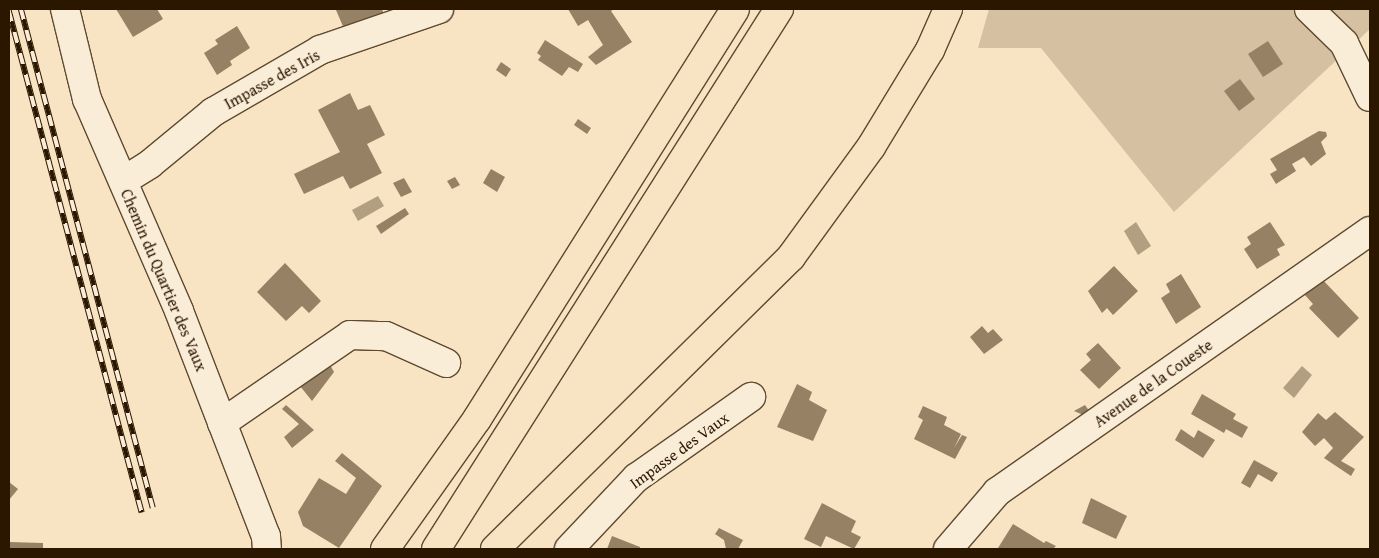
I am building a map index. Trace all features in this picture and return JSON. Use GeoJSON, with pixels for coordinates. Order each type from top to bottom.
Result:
{"type":"FeatureCollection","features":[{"type":"Feature","properties":{"kind":"highway"},"geometry":{"type":"LineString","coordinates":[[436,549],[778,9]]}},
{"type":"Feature","properties":{"kind":"highway"},"geometry":{"type":"LineString","coordinates":[[495,549],[791,257],[871,146],[930,50],[948,9]]}},
{"type":"Feature","properties":{"kind":"highway"},"geometry":{"type":"LineString","coordinates":[[385,549],[477,419],[734,10]]}},
{"type":"Feature","properties":{"kind":"street","name":"Chemin du Quartier des Vaux"},"geometry":{"type":"LineString","coordinates":[[65,9],[87,99],[179,311],[266,536],[267,549]]}},
{"type":"Feature","properties":{"kind":"street","name":"Impasse des Iris"},"geometry":{"type":"LineString","coordinates":[[123,181],[150,164],[213,112],[320,50],[439,9]]}},
{"type":"Feature","properties":{"kind":"street"},"geometry":{"type":"LineString","coordinates":[[1309,9],[1344,43],[1370,97]]}},
{"type":"Feature","properties":{"kind":"street","name":"Avenue de la Coueste"},"geometry":{"type":"LineString","coordinates":[[948,549],[997,492],[1370,231]]}},
{"type":"Feature","properties":{"kind":"street"},"geometry":{"type":"LineString","coordinates":[[222,423],[350,335],[386,336],[446,363]]}},
{"type":"Feature","properties":{"kind":"street","name":"Impasse des Vaux"},"geometry":{"type":"LineString","coordinates":[[569,549],[636,478],[751,397]]}},
{"type":"Feature","properties":{"kind":"shaded area"},"geometry":{"type":"Polygon","coordinates":[[[989,9],[1370,9],[1370,29],[1174,212],[1041,48],[978,48],[989,9]]]}},
{"type":"Feature","properties":{"kind":"shaded area"},"geometry":{"type":"Polygon","coordinates":[[[378,196],[384,206],[358,221],[352,210],[378,196]]]}},
{"type":"Feature","properties":{"kind":"shaded area"},"geometry":{"type":"Polygon","coordinates":[[[1136,222],[1151,246],[1138,255],[1124,231],[1136,222]]]}},
{"type":"Feature","properties":{"kind":"shaded area"},"geometry":{"type":"Polygon","coordinates":[[[1302,366],[1312,375],[1294,398],[1283,388],[1302,366]]]}},
{"type":"Feature","properties":{"kind":"building"},"geometry":{"type":"Polygon","coordinates":[[[116,9],[157,9],[163,19],[133,37],[116,9]]]}},
{"type":"Feature","properties":{"kind":"building"},"geometry":{"type":"Polygon","coordinates":[[[382,9],[387,22],[348,38],[336,10],[382,9]]]}},
{"type":"Feature","properties":{"kind":"building"},"geometry":{"type":"Polygon","coordinates":[[[568,9],[614,9],[611,11],[632,42],[596,65],[588,57],[603,45],[588,20],[578,26],[568,9]]]}},
{"type":"Feature","properties":{"kind":"building"},"geometry":{"type":"Polygon","coordinates":[[[237,26],[250,48],[230,61],[232,65],[217,75],[204,53],[218,44],[215,40],[237,26]]]}},
{"type":"Feature","properties":{"kind":"building"},"geometry":{"type":"Polygon","coordinates":[[[545,40],[583,64],[578,72],[569,67],[562,76],[538,60],[541,56],[537,53],[545,40]]]}},
{"type":"Feature","properties":{"kind":"building"},"geometry":{"type":"Polygon","coordinates":[[[1268,41],[1283,64],[1263,77],[1248,54],[1268,41]]]}},
{"type":"Feature","properties":{"kind":"building"},"geometry":{"type":"Polygon","coordinates":[[[501,62],[511,69],[506,77],[496,70],[501,62]]]}},
{"type":"Feature","properties":{"kind":"building"},"geometry":{"type":"Polygon","coordinates":[[[1240,79],[1255,99],[1239,111],[1224,91],[1240,79]]]}},
{"type":"Feature","properties":{"kind":"building"},"geometry":{"type":"Polygon","coordinates":[[[350,93],[358,110],[370,105],[385,135],[367,144],[382,173],[350,189],[343,176],[304,194],[294,174],[340,152],[318,110],[350,93]]]}},
{"type":"Feature","properties":{"kind":"building"},"geometry":{"type":"Polygon","coordinates":[[[578,119],[591,128],[587,134],[574,125],[578,119]]]}},
{"type":"Feature","properties":{"kind":"building"},"geometry":{"type":"Polygon","coordinates":[[[1319,131],[1326,132],[1327,136],[1321,142],[1326,154],[1311,166],[1304,157],[1292,164],[1296,171],[1276,184],[1270,174],[1277,170],[1270,159],[1319,131]]]}},
{"type":"Feature","properties":{"kind":"building"},"geometry":{"type":"Polygon","coordinates":[[[491,169],[505,177],[497,192],[483,183],[491,169]]]}},
{"type":"Feature","properties":{"kind":"building"},"geometry":{"type":"Polygon","coordinates":[[[455,177],[460,185],[452,189],[447,181],[455,177]]]}},
{"type":"Feature","properties":{"kind":"building"},"geometry":{"type":"Polygon","coordinates":[[[404,178],[412,192],[401,197],[393,183],[404,178]]]}},
{"type":"Feature","properties":{"kind":"building"},"geometry":{"type":"Polygon","coordinates":[[[405,208],[409,214],[381,234],[376,226],[405,208]]]}},
{"type":"Feature","properties":{"kind":"building"},"geometry":{"type":"Polygon","coordinates":[[[1270,222],[1285,245],[1277,249],[1280,255],[1257,269],[1244,249],[1251,244],[1247,237],[1270,222]]]}},
{"type":"Feature","properties":{"kind":"building"},"geometry":{"type":"Polygon","coordinates":[[[285,263],[321,301],[309,313],[302,306],[286,321],[257,292],[285,263]]]}},
{"type":"Feature","properties":{"kind":"building"},"geometry":{"type":"Polygon","coordinates":[[[1114,266],[1138,291],[1113,315],[1107,308],[1102,313],[1088,291],[1114,266]]]}},
{"type":"Feature","properties":{"kind":"building"},"geometry":{"type":"Polygon","coordinates":[[[1181,274],[1201,307],[1176,324],[1161,298],[1170,292],[1166,284],[1181,274]]]}},
{"type":"Feature","properties":{"kind":"building"},"geometry":{"type":"Polygon","coordinates":[[[1321,278],[1359,318],[1338,338],[1309,308],[1313,304],[1304,294],[1321,278]]]}},
{"type":"Feature","properties":{"kind":"building"},"geometry":{"type":"Polygon","coordinates":[[[982,326],[988,333],[993,329],[1003,340],[984,354],[970,337],[982,326]]]}},
{"type":"Feature","properties":{"kind":"building"},"geometry":{"type":"Polygon","coordinates":[[[1098,343],[1121,368],[1099,389],[1080,370],[1091,360],[1086,354],[1098,343]]]}},
{"type":"Feature","properties":{"kind":"building"},"geometry":{"type":"Polygon","coordinates":[[[325,356],[334,372],[312,401],[296,381],[325,356]]]}},
{"type":"Feature","properties":{"kind":"building"},"geometry":{"type":"Polygon","coordinates":[[[797,384],[812,392],[809,400],[827,410],[813,441],[777,427],[797,384]]]}},
{"type":"Feature","properties":{"kind":"building"},"geometry":{"type":"Polygon","coordinates":[[[1202,394],[1236,414],[1233,419],[1248,427],[1242,438],[1226,429],[1224,433],[1191,414],[1202,394]]]}},
{"type":"Feature","properties":{"kind":"building"},"geometry":{"type":"Polygon","coordinates":[[[286,405],[314,430],[292,448],[284,437],[299,424],[282,409],[286,405]]]}},
{"type":"Feature","properties":{"kind":"building"},"geometry":{"type":"Polygon","coordinates":[[[1085,405],[1092,415],[1088,417],[1074,411],[1085,405]]]}},
{"type":"Feature","properties":{"kind":"building"},"geometry":{"type":"Polygon","coordinates":[[[923,406],[947,417],[944,425],[961,434],[954,448],[962,435],[967,437],[955,459],[914,439],[923,420],[918,417],[923,406]]]}},
{"type":"Feature","properties":{"kind":"building"},"geometry":{"type":"Polygon","coordinates":[[[1335,412],[1364,437],[1341,461],[1355,469],[1351,476],[1324,458],[1333,448],[1324,438],[1315,446],[1302,432],[1318,413],[1326,420],[1335,412]]]}},
{"type":"Feature","properties":{"kind":"building"},"geometry":{"type":"Polygon","coordinates":[[[1181,429],[1194,438],[1198,430],[1215,440],[1203,458],[1175,440],[1181,429]]]}},
{"type":"Feature","properties":{"kind":"building"},"geometry":{"type":"Polygon","coordinates":[[[342,453],[382,486],[339,548],[303,526],[298,512],[319,478],[346,494],[356,478],[335,461],[342,453]]]}},
{"type":"Feature","properties":{"kind":"building"},"geometry":{"type":"Polygon","coordinates":[[[1254,460],[1278,473],[1272,482],[1258,474],[1250,488],[1241,483],[1254,460]]]}},
{"type":"Feature","properties":{"kind":"building"},"geometry":{"type":"Polygon","coordinates":[[[9,482],[18,489],[9,500],[9,482]]]}},
{"type":"Feature","properties":{"kind":"building"},"geometry":{"type":"Polygon","coordinates":[[[1091,498],[1127,516],[1116,539],[1082,523],[1091,498]]]}},
{"type":"Feature","properties":{"kind":"building"},"geometry":{"type":"Polygon","coordinates":[[[822,503],[856,521],[851,532],[861,537],[854,549],[826,536],[821,547],[804,539],[822,503]]]}},
{"type":"Feature","properties":{"kind":"building"},"geometry":{"type":"Polygon","coordinates":[[[1013,524],[1044,543],[1046,541],[1056,546],[1053,549],[998,548],[1013,524]]]}},
{"type":"Feature","properties":{"kind":"building"},"geometry":{"type":"Polygon","coordinates":[[[719,528],[743,540],[738,549],[726,549],[724,540],[715,534],[719,528]]]}},
{"type":"Feature","properties":{"kind":"building"},"geometry":{"type":"Polygon","coordinates":[[[612,536],[640,547],[640,549],[607,549],[612,536]]]}},
{"type":"Feature","properties":{"kind":"building"},"geometry":{"type":"Polygon","coordinates":[[[9,542],[43,543],[43,549],[9,549],[9,542]]]}},
{"type":"Feature","properties":{"kind":"railway"},"geometry":{"type":"LineString","coordinates":[[21,9],[153,508]]}},
{"type":"Feature","properties":{"kind":"railway"},"geometry":{"type":"LineString","coordinates":[[9,11],[142,513]]}}]}
